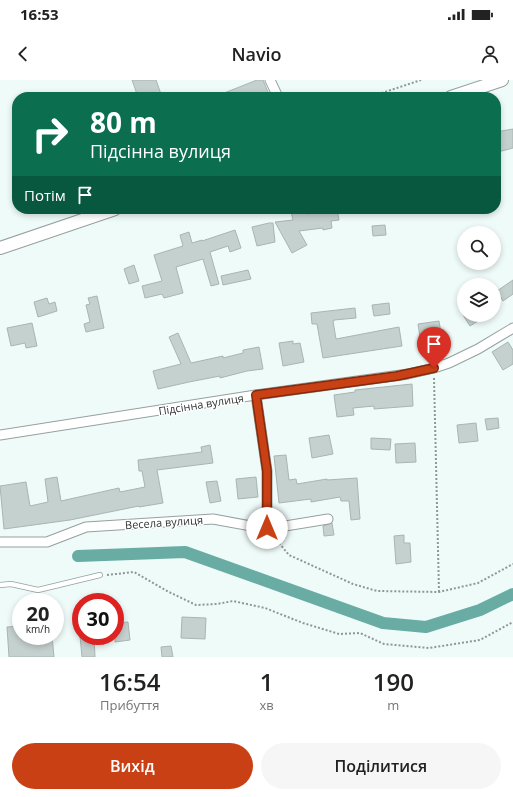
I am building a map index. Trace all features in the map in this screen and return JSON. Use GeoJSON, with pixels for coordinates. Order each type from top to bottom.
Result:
{"type":"FeatureCollection","features":[{"type":"Feature","properties":{"kind":"main road"},"geometry":{"type":"LineString","coordinates":[[466,92],[502,80]]}},
{"type":"Feature","properties":{"kind":"main road"},"geometry":{"type":"LineString","coordinates":[[0,248],[100,214]]}},
{"type":"Feature","properties":{"kind":"street"},"geometry":{"type":"LineString","coordinates":[[270,80],[276,92]]}},
{"type":"Feature","properties":{"kind":"street","name":"Підсінна вулиця"},"geometry":{"type":"LineString","coordinates":[[0,435],[256,395],[386,377],[434,368],[463,357],[513,328]]}},
{"type":"Feature","properties":{"kind":"street"},"geometry":{"type":"LineString","coordinates":[[256,395],[267,471],[267,528]]}},
{"type":"Feature","properties":{"kind":"street","name":"Весела вулиця"},"geometry":{"type":"LineString","coordinates":[[0,542],[47,542],[86,527],[213,519],[267,528],[328,518]]}},
{"type":"Feature","properties":{"kind":"lane"},"geometry":{"type":"LineString","coordinates":[[0,585],[11,584],[38,590],[100,575]]}},
{"type":"Feature","properties":{"kind":"path"},"geometry":{"type":"LineString","coordinates":[[385,92],[421,80]]}},
{"type":"Feature","properties":{"kind":"path"},"geometry":{"type":"LineString","coordinates":[[434,368],[439,592]]}},
{"type":"Feature","properties":{"kind":"path"},"geometry":{"type":"LineString","coordinates":[[267,528],[290,556],[353,584],[377,591],[439,592],[478,583],[513,564]]}},
{"type":"Feature","properties":{"kind":"path"},"geometry":{"type":"LineString","coordinates":[[100,575],[134,572],[169,592],[196,605],[217,604],[233,601],[265,608],[303,623],[339,634],[360,633],[384,644],[429,648],[480,640],[513,622]]}},
{"type":"Feature","properties":{"kind":"building"},"geometry":{"type":"Polygon","coordinates":[[[132,80],[156,80],[160,92],[136,92],[132,80]]]}},
{"type":"Feature","properties":{"kind":"building"},"geometry":{"type":"Polygon","coordinates":[[[257,80],[263,80],[268,92],[227,92],[257,80]]]}},
{"type":"Feature","properties":{"kind":"building"},"geometry":{"type":"Polygon","coordinates":[[[513,129],[513,148],[501,151],[501,131],[513,129]]]}},
{"type":"Feature","properties":{"kind":"building"},"geometry":{"type":"Polygon","coordinates":[[[292,214],[338,214],[339,220],[331,221],[332,228],[299,231],[307,245],[292,253],[275,222],[293,220],[292,214]]]}},
{"type":"Feature","properties":{"kind":"building"},"geometry":{"type":"Polygon","coordinates":[[[273,223],[275,242],[257,246],[252,227],[273,223]]]}},
{"type":"Feature","properties":{"kind":"building"},"geometry":{"type":"Polygon","coordinates":[[[385,225],[386,235],[373,236],[372,226],[385,225]]]}},
{"type":"Feature","properties":{"kind":"building"},"geometry":{"type":"Polygon","coordinates":[[[235,230],[241,248],[230,252],[228,246],[210,252],[219,284],[211,286],[203,259],[176,267],[183,293],[164,298],[162,294],[145,298],[142,286],[162,281],[154,255],[183,246],[180,235],[189,232],[192,243],[235,230]]]}},
{"type":"Feature","properties":{"kind":"building"},"geometry":{"type":"Polygon","coordinates":[[[134,265],[139,281],[129,284],[124,269],[134,265]]]}},
{"type":"Feature","properties":{"kind":"building"},"geometry":{"type":"Polygon","coordinates":[[[248,270],[251,279],[223,285],[221,276],[248,270]]]}},
{"type":"Feature","properties":{"kind":"building"},"geometry":{"type":"Polygon","coordinates":[[[513,280],[513,294],[503,301],[501,298],[501,288],[513,280]]]}},
{"type":"Feature","properties":{"kind":"building"},"geometry":{"type":"Polygon","coordinates":[[[97,296],[104,328],[86,332],[84,324],[90,322],[86,305],[90,304],[88,298],[97,296]]]}},
{"type":"Feature","properties":{"kind":"building"},"geometry":{"type":"Polygon","coordinates":[[[47,298],[49,304],[55,302],[57,311],[38,317],[34,302],[47,298]]]}},
{"type":"Feature","properties":{"kind":"building"},"geometry":{"type":"Polygon","coordinates":[[[389,303],[390,314],[374,316],[372,305],[389,303]]]}},
{"type":"Feature","properties":{"kind":"building"},"geometry":{"type":"Polygon","coordinates":[[[355,308],[356,318],[333,321],[336,339],[399,327],[402,346],[323,358],[317,324],[312,324],[311,313],[355,308]]]}},
{"type":"Feature","properties":{"kind":"building"},"geometry":{"type":"Polygon","coordinates":[[[439,321],[442,340],[421,343],[418,324],[439,321]]]}},
{"type":"Feature","properties":{"kind":"building"},"geometry":{"type":"Polygon","coordinates":[[[467,322],[476,322],[470,326],[467,322]]]}},
{"type":"Feature","properties":{"kind":"building"},"geometry":{"type":"Polygon","coordinates":[[[32,323],[37,346],[26,348],[25,343],[11,346],[7,328],[32,323]]]}},
{"type":"Feature","properties":{"kind":"building"},"geometry":{"type":"Polygon","coordinates":[[[178,333],[191,363],[223,356],[223,358],[243,353],[243,350],[259,347],[263,369],[158,389],[153,371],[181,364],[169,337],[178,333]]]}},
{"type":"Feature","properties":{"kind":"building"},"geometry":{"type":"Polygon","coordinates":[[[293,341],[293,344],[300,343],[304,362],[283,366],[279,343],[293,341]]]}},
{"type":"Feature","properties":{"kind":"building"},"geometry":{"type":"Polygon","coordinates":[[[508,342],[513,350],[513,364],[503,370],[492,352],[508,342]]]}},
{"type":"Feature","properties":{"kind":"building"},"geometry":{"type":"Polygon","coordinates":[[[412,384],[413,406],[374,409],[374,406],[353,408],[354,415],[337,417],[334,395],[355,392],[355,390],[412,384]]]}},
{"type":"Feature","properties":{"kind":"building"},"geometry":{"type":"Polygon","coordinates":[[[498,418],[499,428],[487,430],[485,419],[498,418]]]}},
{"type":"Feature","properties":{"kind":"building"},"geometry":{"type":"Polygon","coordinates":[[[476,423],[478,441],[459,443],[457,425],[476,423]]]}},
{"type":"Feature","properties":{"kind":"building"},"geometry":{"type":"Polygon","coordinates":[[[329,435],[333,454],[312,458],[309,438],[329,435]]]}},
{"type":"Feature","properties":{"kind":"building"},"geometry":{"type":"Polygon","coordinates":[[[371,438],[391,439],[390,450],[371,449],[371,438]]]}},
{"type":"Feature","properties":{"kind":"building"},"geometry":{"type":"Polygon","coordinates":[[[415,443],[416,462],[396,463],[395,444],[415,443]]]}},
{"type":"Feature","properties":{"kind":"building"},"geometry":{"type":"Polygon","coordinates":[[[210,445],[213,463],[157,470],[163,503],[139,506],[70,520],[4,529],[0,486],[26,482],[30,506],[48,502],[45,479],[57,477],[61,501],[119,488],[120,492],[145,487],[142,471],[139,471],[138,460],[202,452],[201,447],[210,445]]]}},
{"type":"Feature","properties":{"kind":"building"},"geometry":{"type":"Polygon","coordinates":[[[286,455],[289,480],[296,479],[297,484],[327,479],[357,478],[360,519],[351,520],[349,501],[341,501],[340,497],[311,502],[311,499],[279,503],[274,456],[286,455]]]}},
{"type":"Feature","properties":{"kind":"building"},"geometry":{"type":"Polygon","coordinates":[[[256,477],[258,497],[238,499],[236,479],[256,477]]]}},
{"type":"Feature","properties":{"kind":"building"},"geometry":{"type":"Polygon","coordinates":[[[217,481],[221,501],[210,503],[206,482],[217,481]]]}},
{"type":"Feature","properties":{"kind":"building"},"geometry":{"type":"Polygon","coordinates":[[[332,523],[334,535],[324,536],[323,526],[332,523]]]}},
{"type":"Feature","properties":{"kind":"building"},"geometry":{"type":"Polygon","coordinates":[[[404,535],[404,543],[410,543],[411,562],[396,564],[394,536],[404,535]]]}},
{"type":"Feature","properties":{"kind":"building"},"geometry":{"type":"Polygon","coordinates":[[[182,617],[206,618],[205,639],[181,638],[182,617]]]}},
{"type":"Feature","properties":{"kind":"building"},"geometry":{"type":"Polygon","coordinates":[[[124,622],[128,622],[130,640],[124,641],[124,622]]]}},
{"type":"Feature","properties":{"kind":"building"},"geometry":{"type":"Polygon","coordinates":[[[7,627],[12,627],[12,645],[53,645],[54,657],[9,657],[7,627]]]}},
{"type":"Feature","properties":{"kind":"building"},"geometry":{"type":"Polygon","coordinates":[[[81,645],[94,645],[95,657],[82,657],[81,645]]]}},
{"type":"Feature","properties":{"kind":"building"},"geometry":{"type":"Polygon","coordinates":[[[171,646],[173,657],[162,657],[161,647],[171,646]]]}},
{"type":"Feature","properties":{"kind":"waterway"},"geometry":{"type":"LineString","coordinates":[[78,556],[185,552],[383,623],[426,627],[480,610],[513,594]]}},
{"type":"Feature","properties":{"kind":"route"},"geometry":{"type":"LineString","coordinates":[[267,528],[267,471],[256,395],[397,376],[434,368]]}}]}
